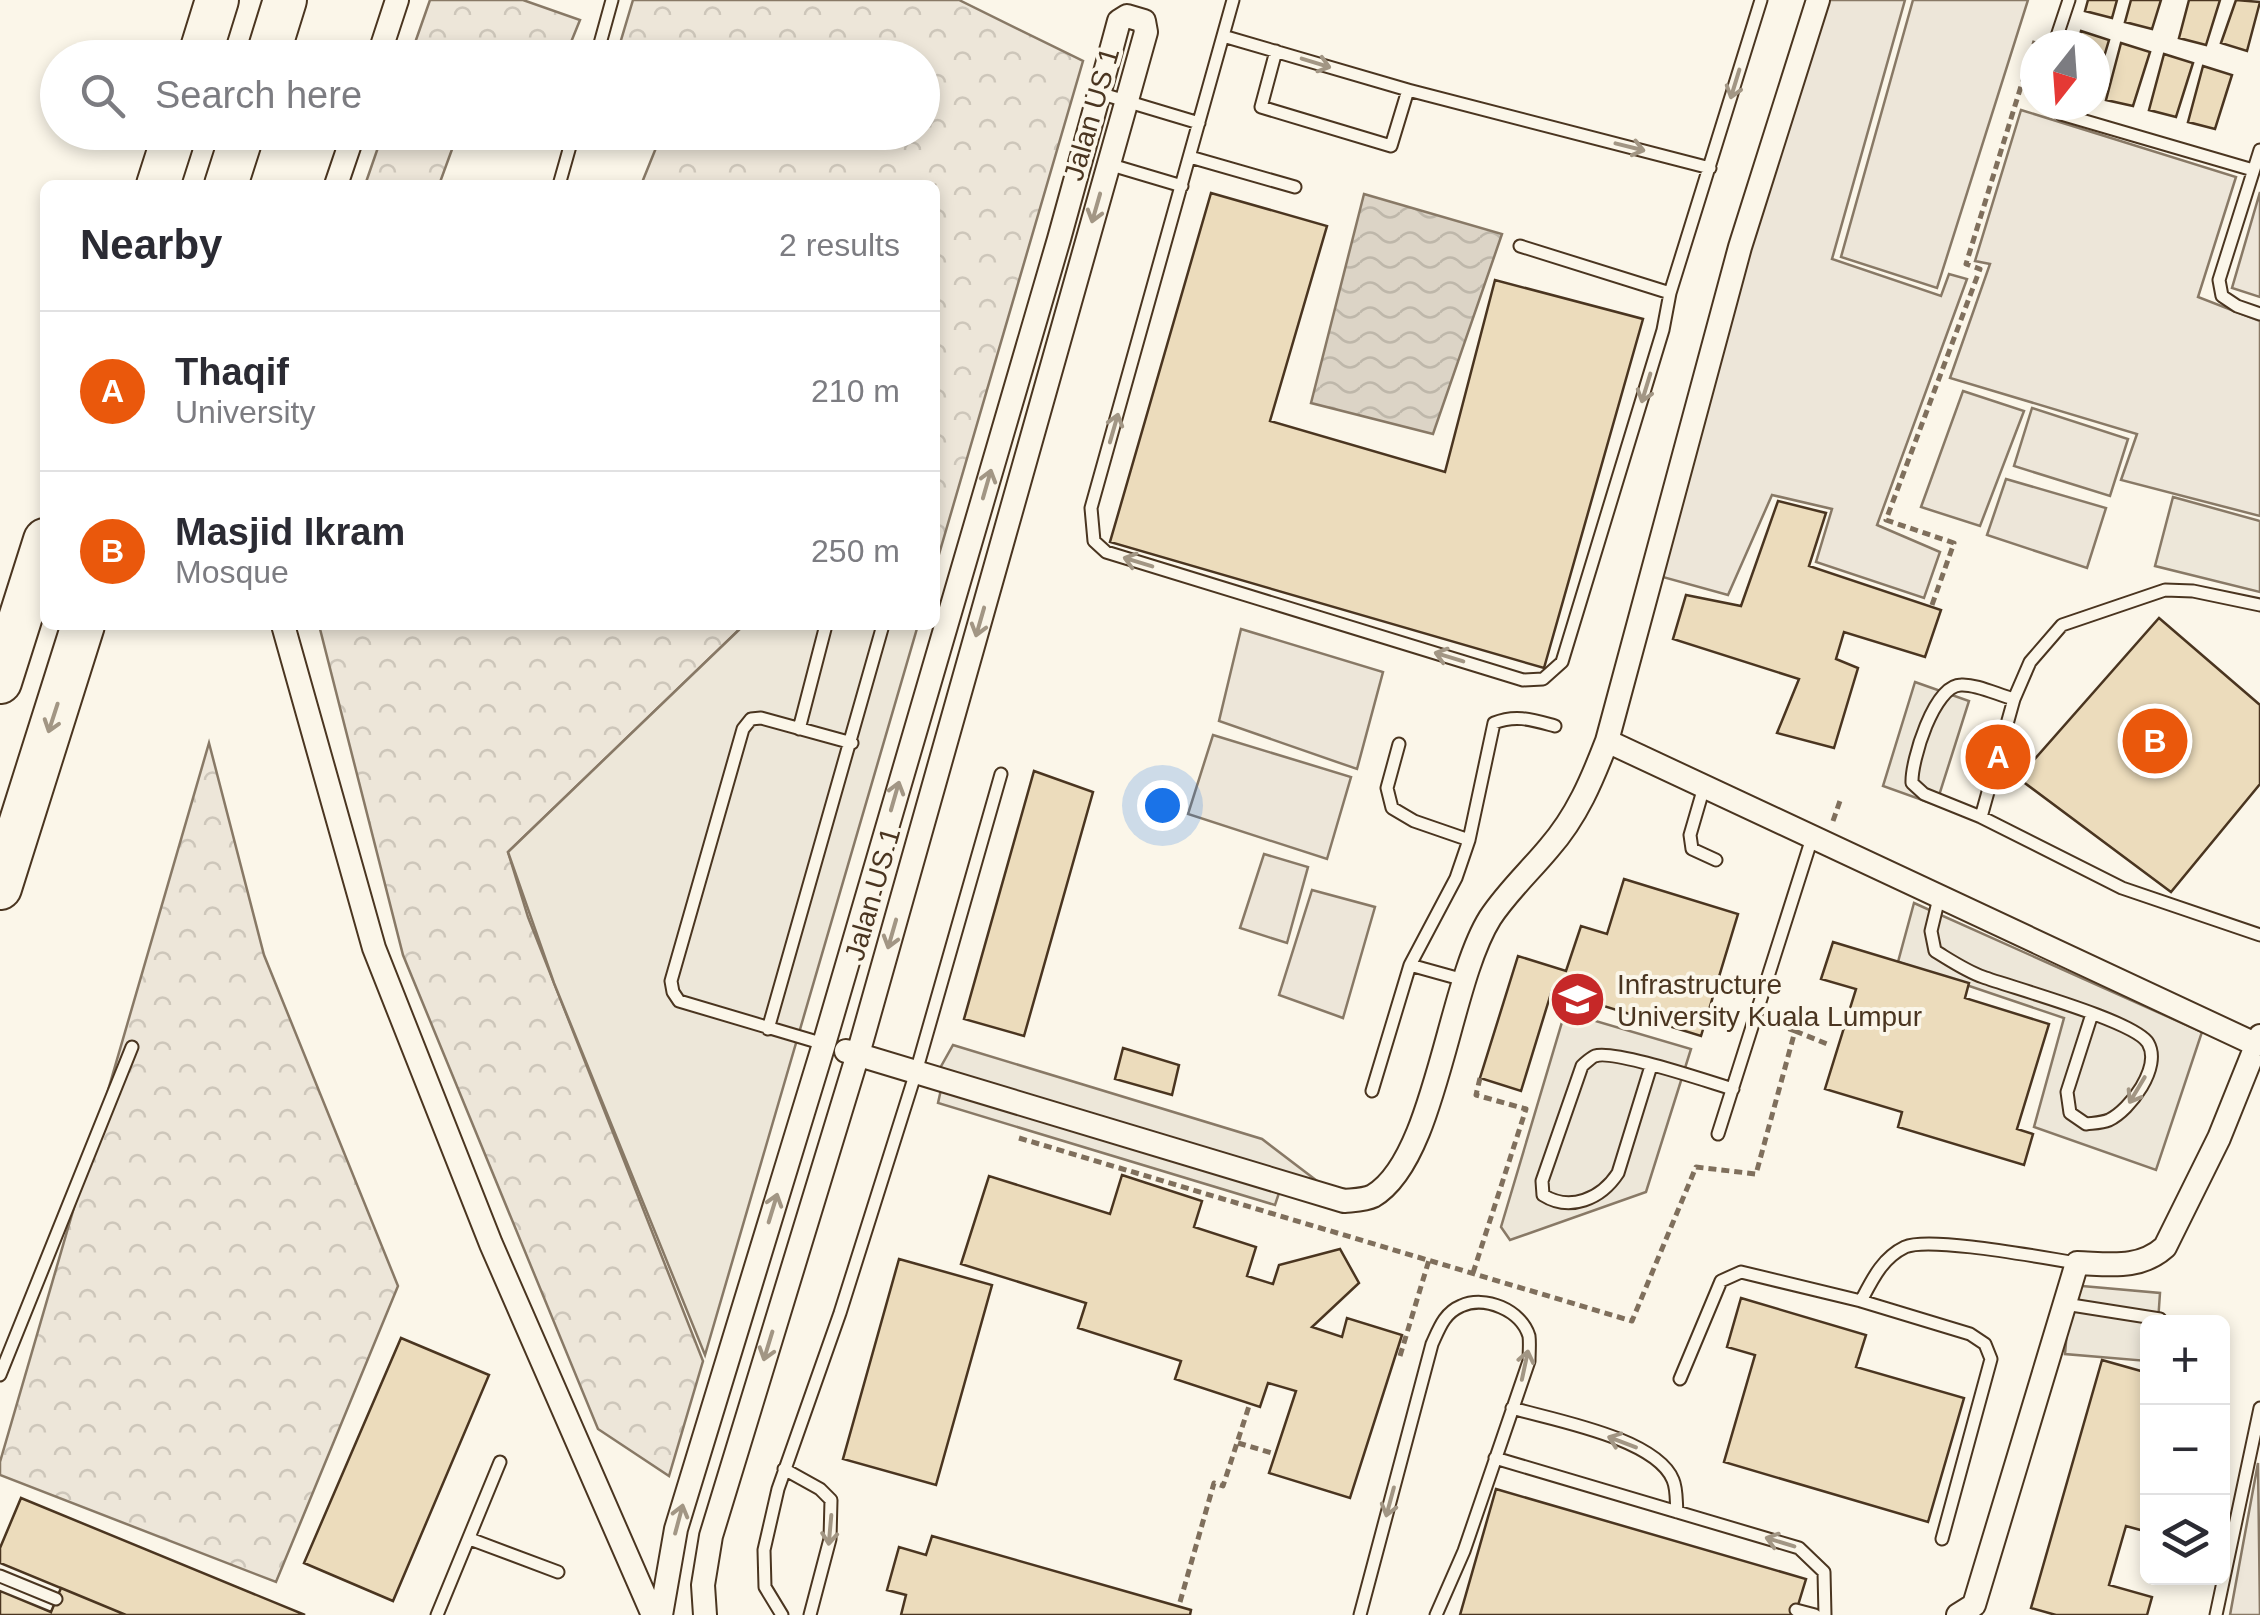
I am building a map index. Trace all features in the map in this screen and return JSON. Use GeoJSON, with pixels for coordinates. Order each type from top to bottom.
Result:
{"type":"FeatureCollection","features":[{"type":"Feature","properties":{"kind":"highway"},"geometry":{"type":"LineString","coordinates":[[205,40],[217,0]]}},
{"type":"Feature","properties":{"kind":"highway"},"geometry":{"type":"LineString","coordinates":[[273,40],[286,0]]}},
{"type":"Feature","properties":{"kind":"highway"},"geometry":{"type":"LineString","coordinates":[[160,180],[169,150]]}},
{"type":"Feature","properties":{"kind":"highway"},"geometry":{"type":"LineString","coordinates":[[228,180],[237,150]]}},
{"type":"Feature","properties":{"kind":"highway"},"geometry":{"type":"LineString","coordinates":[[0,682],[40,556]]}},
{"type":"Feature","properties":{"kind":"highway"},"geometry":{"type":"LineString","coordinates":[[0,888],[81,630]]}},
{"type":"Feature","properties":{"kind":"street"},"geometry":{"type":"LineString","coordinates":[[384,40],[397,0]]}},
{"type":"Feature","properties":{"kind":"street"},"geometry":{"type":"LineString","coordinates":[[824,1044],[1309,1193],[1344,1201],[1371,1198],[1393,1179],[1410,1154],[1464,980],[1490,918],[1574,815],[1607,741],[1740,247],[1818,0]]}},
{"type":"Feature","properties":{"kind":"street","name":"Jalan US 1"},"geometry":{"type":"LineString","coordinates":[[661,1615],[676,1529],[824,1044],[1060,240],[1119,21],[1136,16],[1144,21],[1146,32],[1127,100],[858,1054],[715,1519],[703,1585],[704,1615]]}},
{"type":"Feature","properties":{"kind":"street"},"geometry":{"type":"LineString","coordinates":[[338,180],[348,150]]}},
{"type":"Feature","properties":{"kind":"street"},"geometry":{"type":"LineString","coordinates":[[284,630],[374,948],[491,1244],[653,1615]]}},
{"type":"Feature","properties":{"kind":"street"},"geometry":{"type":"LineString","coordinates":[[1607,741],[1704,787],[1821,835],[1939,898],[2259,1041],[2219,1138],[2165,1247],[2150,1260],[2134,1265],[2077,1263],[1967,1612]]}},
{"type":"Feature","properties":{"kind":"lane"},"geometry":{"type":"LineString","coordinates":[[601,40],[612,0]]}},
{"type":"Feature","properties":{"kind":"lane"},"geometry":{"type":"LineString","coordinates":[[1233,0],[1091,508],[1094,541],[1106,552],[1523,680],[1543,679],[1562,662],[1658,348],[1670,293],[1762,0]]}},
{"type":"Feature","properties":{"kind":"lane"},"geometry":{"type":"LineString","coordinates":[[2059,30],[2069,0]]}},
{"type":"Feature","properties":{"kind":"lane"},"geometry":{"type":"LineString","coordinates":[[1222,36],[1408,90],[1710,168]]}},
{"type":"Feature","properties":{"kind":"lane"},"geometry":{"type":"LineString","coordinates":[[1276,50],[1260,106],[1298,118],[1392,146],[1408,90]]}},
{"type":"Feature","properties":{"kind":"lane"},"geometry":{"type":"LineString","coordinates":[[1099,93],[1199,123]]}},
{"type":"Feature","properties":{"kind":"lane"},"geometry":{"type":"LineString","coordinates":[[2082,120],[2254,170]]}},
{"type":"Feature","properties":{"kind":"lane"},"geometry":{"type":"LineString","coordinates":[[560,180],[569,150]]}},
{"type":"Feature","properties":{"kind":"lane"},"geometry":{"type":"LineString","coordinates":[[2260,150],[2219,280],[2222,296],[2260,314]]}},
{"type":"Feature","properties":{"kind":"lane"},"geometry":{"type":"LineString","coordinates":[[1190,157],[1295,187]]}},
{"type":"Feature","properties":{"kind":"lane"},"geometry":{"type":"LineString","coordinates":[[1108,164],[1182,186]]}},
{"type":"Feature","properties":{"kind":"lane"},"geometry":{"type":"LineString","coordinates":[[1520,246],[1670,293]]}},
{"type":"Feature","properties":{"kind":"lane"},"geometry":{"type":"LineString","coordinates":[[1981,817],[2014,699],[2030,662],[2062,625],[2165,590],[2193,591],[2260,605]]}},
{"type":"Feature","properties":{"kind":"lane"},"geometry":{"type":"LineString","coordinates":[[798,728],[825,630]]}},
{"type":"Feature","properties":{"kind":"lane"},"geometry":{"type":"LineString","coordinates":[[768,1029],[883,630]]}},
{"type":"Feature","properties":{"kind":"lane"},"geometry":{"type":"LineString","coordinates":[[2014,699],[1962,684],[1948,688],[1939,697],[1911,769],[1912,783],[1924,794],[1981,817],[2122,888],[2260,935]]}},
{"type":"Feature","properties":{"kind":"lane"},"geometry":{"type":"LineString","coordinates":[[824,1044],[679,1001],[672,992],[671,981],[744,729],[751,720],[761,718],[852,744]]}},
{"type":"Feature","properties":{"kind":"lane"},"geometry":{"type":"LineString","coordinates":[[1372,1091],[1410,965],[1456,878],[1494,723],[1506,718],[1525,718],[1555,726]]}},
{"type":"Feature","properties":{"kind":"lane"},"geometry":{"type":"LineString","coordinates":[[1399,744],[1387,788],[1392,808],[1414,821],[1468,840]]}},
{"type":"Feature","properties":{"kind":"lane"},"geometry":{"type":"LineString","coordinates":[[782,1615],[765,1587],[764,1550],[784,1469],[840,1313],[916,1072],[1001,774]]}},
{"type":"Feature","properties":{"kind":"lane"},"geometry":{"type":"LineString","coordinates":[[1704,787],[1690,836],[1692,848],[1716,860]]}},
{"type":"Feature","properties":{"kind":"lane"},"geometry":{"type":"LineString","coordinates":[[1718,1134],[1821,835]]}},
{"type":"Feature","properties":{"kind":"lane"},"geometry":{"type":"LineString","coordinates":[[1939,898],[1931,932],[1935,951],[1978,975],[2092,1014],[2140,1034],[2149,1044],[2152,1057],[2142,1088],[2125,1110],[2106,1122],[2086,1124],[2070,1113],[2067,1092],[2092,1014]]}},
{"type":"Feature","properties":{"kind":"lane"},"geometry":{"type":"LineString","coordinates":[[1410,965],[1464,980]]}},
{"type":"Feature","properties":{"kind":"lane"},"geometry":{"type":"LineString","coordinates":[[0,1374],[132,1047]]}},
{"type":"Feature","properties":{"kind":"lane"},"geometry":{"type":"LineString","coordinates":[[1651,1066],[1618,1174],[1609,1188],[1572,1204],[1556,1204],[1543,1196],[1542,1180],[1582,1066],[1594,1056],[1609,1054],[1733,1089]]}},
{"type":"Feature","properties":{"kind":"lane"},"geometry":{"type":"LineString","coordinates":[[1861,1301],[1874,1274],[1890,1256],[1909,1245],[1938,1245],[2077,1263]]}},
{"type":"Feature","properties":{"kind":"lane"},"geometry":{"type":"LineString","coordinates":[[1680,1379],[1721,1282],[1741,1272],[1861,1301],[1970,1334],[1985,1344],[1991,1359],[1942,1538]]}},
{"type":"Feature","properties":{"kind":"lane"},"geometry":{"type":"LineString","coordinates":[[1360,1615],[1432,1344],[1443,1319],[1462,1305],[1488,1302],[1514,1313],[1528,1336],[1528,1361],[1495,1458],[1471,1553],[1436,1615]]}},
{"type":"Feature","properties":{"kind":"lane"},"geometry":{"type":"LineString","coordinates":[[2065,1304],[2140,1316]]}},
{"type":"Feature","properties":{"kind":"lane"},"geometry":{"type":"LineString","coordinates":[[1512,1408],[1626,1442],[1653,1456],[1673,1480],[1677,1512]]}},
{"type":"Feature","properties":{"kind":"lane"},"geometry":{"type":"LineString","coordinates":[[2216,1615],[2260,1408]]}},
{"type":"Feature","properties":{"kind":"lane"},"geometry":{"type":"LineString","coordinates":[[1495,1458],[1799,1548],[1824,1572],[1825,1615]]}},
{"type":"Feature","properties":{"kind":"lane"},"geometry":{"type":"LineString","coordinates":[[438,1615],[500,1462]]}},
{"type":"Feature","properties":{"kind":"lane"},"geometry":{"type":"LineString","coordinates":[[784,1469],[820,1488],[831,1500],[830,1539],[810,1615]]}},
{"type":"Feature","properties":{"kind":"lane"},"geometry":{"type":"LineString","coordinates":[[470,1539],[558,1572]]}},
{"type":"Feature","properties":{"kind":"lane"},"geometry":{"type":"LineString","coordinates":[[0,1576],[56,1599]]}},
{"type":"Feature","properties":{"kind":"lane"},"geometry":{"type":"LineString","coordinates":[[1796,1610],[1815,1615]]}},
{"type":"Feature","properties":{"kind":"path"},"geometry":{"type":"LineString","coordinates":[[1932,605],[1954,543],[1886,520],[1980,269],[1966,264],[2020,90]]}},
{"type":"Feature","properties":{"kind":"path"},"geometry":{"type":"LineString","coordinates":[[1821,835],[1841,798]]}},
{"type":"Feature","properties":{"kind":"path"},"geometry":{"type":"LineString","coordinates":[[1795,1031],[1828,1044]]}},
{"type":"Feature","properties":{"kind":"path"},"geometry":{"type":"LineString","coordinates":[[1472,1273],[1526,1109],[1476,1095],[1480,1078]]}},
{"type":"Feature","properties":{"kind":"path"},"geometry":{"type":"LineString","coordinates":[[1400,1356],[1429,1260]]}},
{"type":"Feature","properties":{"kind":"path"},"geometry":{"type":"LineString","coordinates":[[1180,1602],[1214,1483],[1223,1486],[1250,1404]]}},
{"type":"Feature","properties":{"kind":"path"},"geometry":{"type":"LineString","coordinates":[[1238,1442],[1272,1453]]}},
{"type":"Feature","properties":{"kind":"green space"},"geometry":{"type":"Polygon","coordinates":[[[430,0],[523,0],[580,20],[572,40],[416,40],[430,0]]]}},
{"type":"Feature","properties":{"kind":"green space"},"geometry":{"type":"Polygon","coordinates":[[[633,0],[959,0],[1083,61],[940,551],[940,180],[643,180],[655,150],[940,150],[940,40],[621,40],[633,0]]]}},
{"type":"Feature","properties":{"kind":"green space"},"geometry":{"type":"Polygon","coordinates":[[[1827,0],[1905,0],[1832,259],[1941,296],[1949,274],[1967,279],[1877,525],[1940,552],[1924,598],[1816,562],[1832,509],[1772,495],[1728,595],[1659,576],[1777,153],[1827,0]]]}},
{"type":"Feature","properties":{"kind":"green space"},"geometry":{"type":"Polygon","coordinates":[[[1913,0],[2028,0],[1937,288],[1841,257],[1913,0]]]}},
{"type":"Feature","properties":{"kind":"green space"},"geometry":{"type":"Polygon","coordinates":[[[2020,113],[2020,120],[2053,120],[2236,177],[2198,297],[2260,321],[2260,516],[2121,480],[2137,434],[1950,378],[1990,264],[1975,261],[2020,113]]]}},
{"type":"Feature","properties":{"kind":"green space"},"geometry":{"type":"Polygon","coordinates":[[[377,150],[452,150],[441,180],[367,180],[377,150]]]}},
{"type":"Feature","properties":{"kind":"green space"},"geometry":{"type":"Polygon","coordinates":[[[2260,192],[2260,297],[2232,288],[2260,192]]]}},
{"type":"Feature","properties":{"kind":"green space"},"geometry":{"type":"Polygon","coordinates":[[[1963,391],[2024,411],[1980,526],[1921,507],[1963,391]]]}},
{"type":"Feature","properties":{"kind":"green space"},"geometry":{"type":"Polygon","coordinates":[[[2032,408],[2128,439],[2110,496],[2014,466],[2032,408]]]}},
{"type":"Feature","properties":{"kind":"green space"},"geometry":{"type":"Polygon","coordinates":[[[2006,479],[2106,508],[2087,568],[1987,535],[2006,479]]]}},
{"type":"Feature","properties":{"kind":"green space"},"geometry":{"type":"Polygon","coordinates":[[[1241,629],[1383,672],[1357,769],[1219,721],[1241,629]]]}},
{"type":"Feature","properties":{"kind":"green space"},"geometry":{"type":"Polygon","coordinates":[[[320,630],[739,630],[508,852],[528,917],[703,1361],[669,1476],[598,1429],[403,955],[320,630]]]}},
{"type":"Feature","properties":{"kind":"green space"},"geometry":{"type":"Polygon","coordinates":[[[1213,735],[1351,777],[1327,859],[1188,814],[1213,735]]]}},
{"type":"Feature","properties":{"kind":"green space"},"geometry":{"type":"Polygon","coordinates":[[[209,743],[264,955],[398,1286],[276,1582],[0,1475],[0,1462],[209,743]]]}},
{"type":"Feature","properties":{"kind":"green space"},"geometry":{"type":"Polygon","coordinates":[[[1264,854],[1308,867],[1287,943],[1240,928],[1264,854]]]}},
{"type":"Feature","properties":{"kind":"green space"},"geometry":{"type":"Polygon","coordinates":[[[1312,890],[1375,907],[1343,1018],[1279,995],[1312,890]]]}},
{"type":"Feature","properties":{"kind":"green space"},"geometry":{"type":"Polygon","coordinates":[[[2258,1463],[2260,1615],[2230,1615],[2258,1463]]]}},
{"type":"Feature","properties":{"kind":"shaded area"},"geometry":{"type":"Polygon","coordinates":[[[2173,497],[2260,521],[2260,592],[2155,566],[2173,497]]]}},
{"type":"Feature","properties":{"kind":"shaded area"},"geometry":{"type":"Polygon","coordinates":[[[739,630],[917,630],[705,1355],[554,983],[508,852],[739,630]]]}},
{"type":"Feature","properties":{"kind":"shaded area"},"geometry":{"type":"Polygon","coordinates":[[[1915,682],[1969,701],[1936,805],[1883,786],[1915,682]]]}},
{"type":"Feature","properties":{"kind":"shaded area"},"geometry":{"type":"Polygon","coordinates":[[[1914,903],[2202,1032],[2156,1170],[2034,1127],[2064,1018],[1898,962],[1914,903]]]}},
{"type":"Feature","properties":{"kind":"shaded area"},"geometry":{"type":"Polygon","coordinates":[[[1565,1012],[1691,1049],[1646,1192],[1510,1240],[1501,1227],[1565,1012]]]}},
{"type":"Feature","properties":{"kind":"shaded area"},"geometry":{"type":"Polygon","coordinates":[[[953,1045],[1262,1139],[1325,1187],[939,1070],[953,1045]]]}},
{"type":"Feature","properties":{"kind":"shaded area"},"geometry":{"type":"Polygon","coordinates":[[[942,1085],[1279,1193],[1275,1205],[938,1103],[942,1085]]]}},
{"type":"Feature","properties":{"kind":"shaded area"},"geometry":{"type":"Polygon","coordinates":[[[2071,1285],[2160,1293],[2158,1315],[2140,1315],[2140,1360],[2065,1354],[2071,1285]]]}},
{"type":"Feature","properties":{"kind":"water"},"geometry":{"type":"Polygon","coordinates":[[[1364,194],[1502,234],[1433,434],[1311,403],[1364,194]]]}},
{"type":"Feature","properties":{"kind":"building"},"geometry":{"type":"Polygon","coordinates":[[[2088,0],[2117,0],[2112,18],[2085,11],[2088,0]]]}},
{"type":"Feature","properties":{"kind":"building"},"geometry":{"type":"Polygon","coordinates":[[[2131,0],[2161,0],[2152,29],[2125,22],[2131,0]]]}},
{"type":"Feature","properties":{"kind":"building"},"geometry":{"type":"Polygon","coordinates":[[[2189,0],[2220,0],[2206,45],[2179,38],[2189,0]]]}},
{"type":"Feature","properties":{"kind":"building"},"geometry":{"type":"Polygon","coordinates":[[[2236,0],[2260,2],[2247,51],[2221,43],[2236,0]]]}},
{"type":"Feature","properties":{"kind":"building"},"geometry":{"type":"Polygon","coordinates":[[[2121,43],[2150,52],[2133,106],[2110,101],[2110,85],[2121,43]]]}},
{"type":"Feature","properties":{"kind":"building"},"geometry":{"type":"Polygon","coordinates":[[[2164,54],[2193,63],[2176,117],[2149,110],[2164,54]]]}},
{"type":"Feature","properties":{"kind":"building"},"geometry":{"type":"Polygon","coordinates":[[[2203,66],[2232,75],[2215,129],[2188,122],[2203,66]]]}},
{"type":"Feature","properties":{"kind":"building"},"geometry":{"type":"Polygon","coordinates":[[[1211,193],[1327,226],[1270,421],[1445,472],[1495,280],[1643,319],[1544,668],[1110,542],[1211,193]]]}},
{"type":"Feature","properties":{"kind":"building"},"geometry":{"type":"Polygon","coordinates":[[[1778,501],[1826,513],[1809,566],[1941,610],[1925,657],[1844,632],[1836,659],[1858,668],[1834,748],[1777,733],[1799,679],[1673,639],[1686,595],[1741,606],[1778,501]]]}},
{"type":"Feature","properties":{"kind":"building"},"geometry":{"type":"Polygon","coordinates":[[[2159,618],[2260,705],[2260,784],[2171,892],[2018,778],[2159,618]]]}},
{"type":"Feature","properties":{"kind":"building"},"geometry":{"type":"Polygon","coordinates":[[[1034,771],[1093,792],[1024,1036],[964,1019],[1034,771]]]}},
{"type":"Feature","properties":{"kind":"building"},"geometry":{"type":"Polygon","coordinates":[[[1624,879],[1738,914],[1701,1036],[1552,990],[1521,1091],[1480,1078],[1518,956],[1566,971],[1581,926],[1607,934],[1624,879]]]}},
{"type":"Feature","properties":{"kind":"building"},"geometry":{"type":"Polygon","coordinates":[[[1833,942],[1969,983],[1965,998],[2049,1024],[2017,1129],[2033,1134],[2024,1165],[1898,1127],[1902,1112],[1825,1089],[1856,989],[1821,979],[1833,942]]]}},
{"type":"Feature","properties":{"kind":"building"},"geometry":{"type":"Polygon","coordinates":[[[1123,1048],[1179,1065],[1172,1095],[1115,1079],[1123,1048]]]}},
{"type":"Feature","properties":{"kind":"building"},"geometry":{"type":"Polygon","coordinates":[[[1122,1175],[1202,1201],[1194,1227],[1256,1247],[1247,1276],[1273,1284],[1279,1265],[1340,1249],[1359,1283],[1312,1327],[1342,1337],[1347,1318],[1402,1335],[1350,1498],[1269,1473],[1296,1391],[1268,1383],[1260,1407],[1175,1379],[1181,1361],[1078,1328],[1086,1303],[961,1264],[989,1176],[1110,1214],[1122,1175]]]}},
{"type":"Feature","properties":{"kind":"building"},"geometry":{"type":"Polygon","coordinates":[[[899,1259],[992,1285],[936,1485],[843,1459],[899,1259]]]}},
{"type":"Feature","properties":{"kind":"building"},"geometry":{"type":"Polygon","coordinates":[[[1741,1298],[1866,1335],[1856,1367],[1964,1398],[1928,1522],[1724,1462],[1755,1355],[1727,1347],[1741,1298]]]}},
{"type":"Feature","properties":{"kind":"building"},"geometry":{"type":"Polygon","coordinates":[[[401,1338],[489,1375],[393,1601],[304,1563],[401,1338]]]}},
{"type":"Feature","properties":{"kind":"building"},"geometry":{"type":"Polygon","coordinates":[[[2102,1360],[2140,1371],[2140,1530],[2126,1526],[2109,1585],[2152,1597],[2147,1615],[2056,1615],[2031,1608],[2102,1360]]]}},
{"type":"Feature","properties":{"kind":"building"},"geometry":{"type":"Polygon","coordinates":[[[1496,1489],[1806,1579],[1795,1615],[1460,1615],[1496,1489]]]}},
{"type":"Feature","properties":{"kind":"building"},"geometry":{"type":"Polygon","coordinates":[[[21,1498],[305,1615],[126,1615],[0,1563],[0,1548],[21,1498]]]}},
{"type":"Feature","properties":{"kind":"building"},"geometry":{"type":"Polygon","coordinates":[[[932,1536],[1191,1610],[1190,1615],[901,1615],[906,1595],[887,1590],[899,1547],[926,1555],[932,1536]]]}},
{"type":"Feature","properties":{"kind":"building"},"geometry":{"type":"Polygon","coordinates":[[[61,1588],[126,1615],[0,1615],[0,1591],[51,1612],[61,1588]]]}},
{"type":"Feature","properties":{"kind":"place","name":"Masjid Ikram"},"geometry":{"type":"Point","coordinates":[2155,741]}},
{"type":"Feature","properties":{"kind":"place","name":"Thaqif"},"geometry":{"type":"Point","coordinates":[1998,757]}},
{"type":"Feature","properties":{"kind":"place","name":"Infrastructure University Kuala Lumpur"},"geometry":{"type":"Point","coordinates":[1578,1000]}}]}
